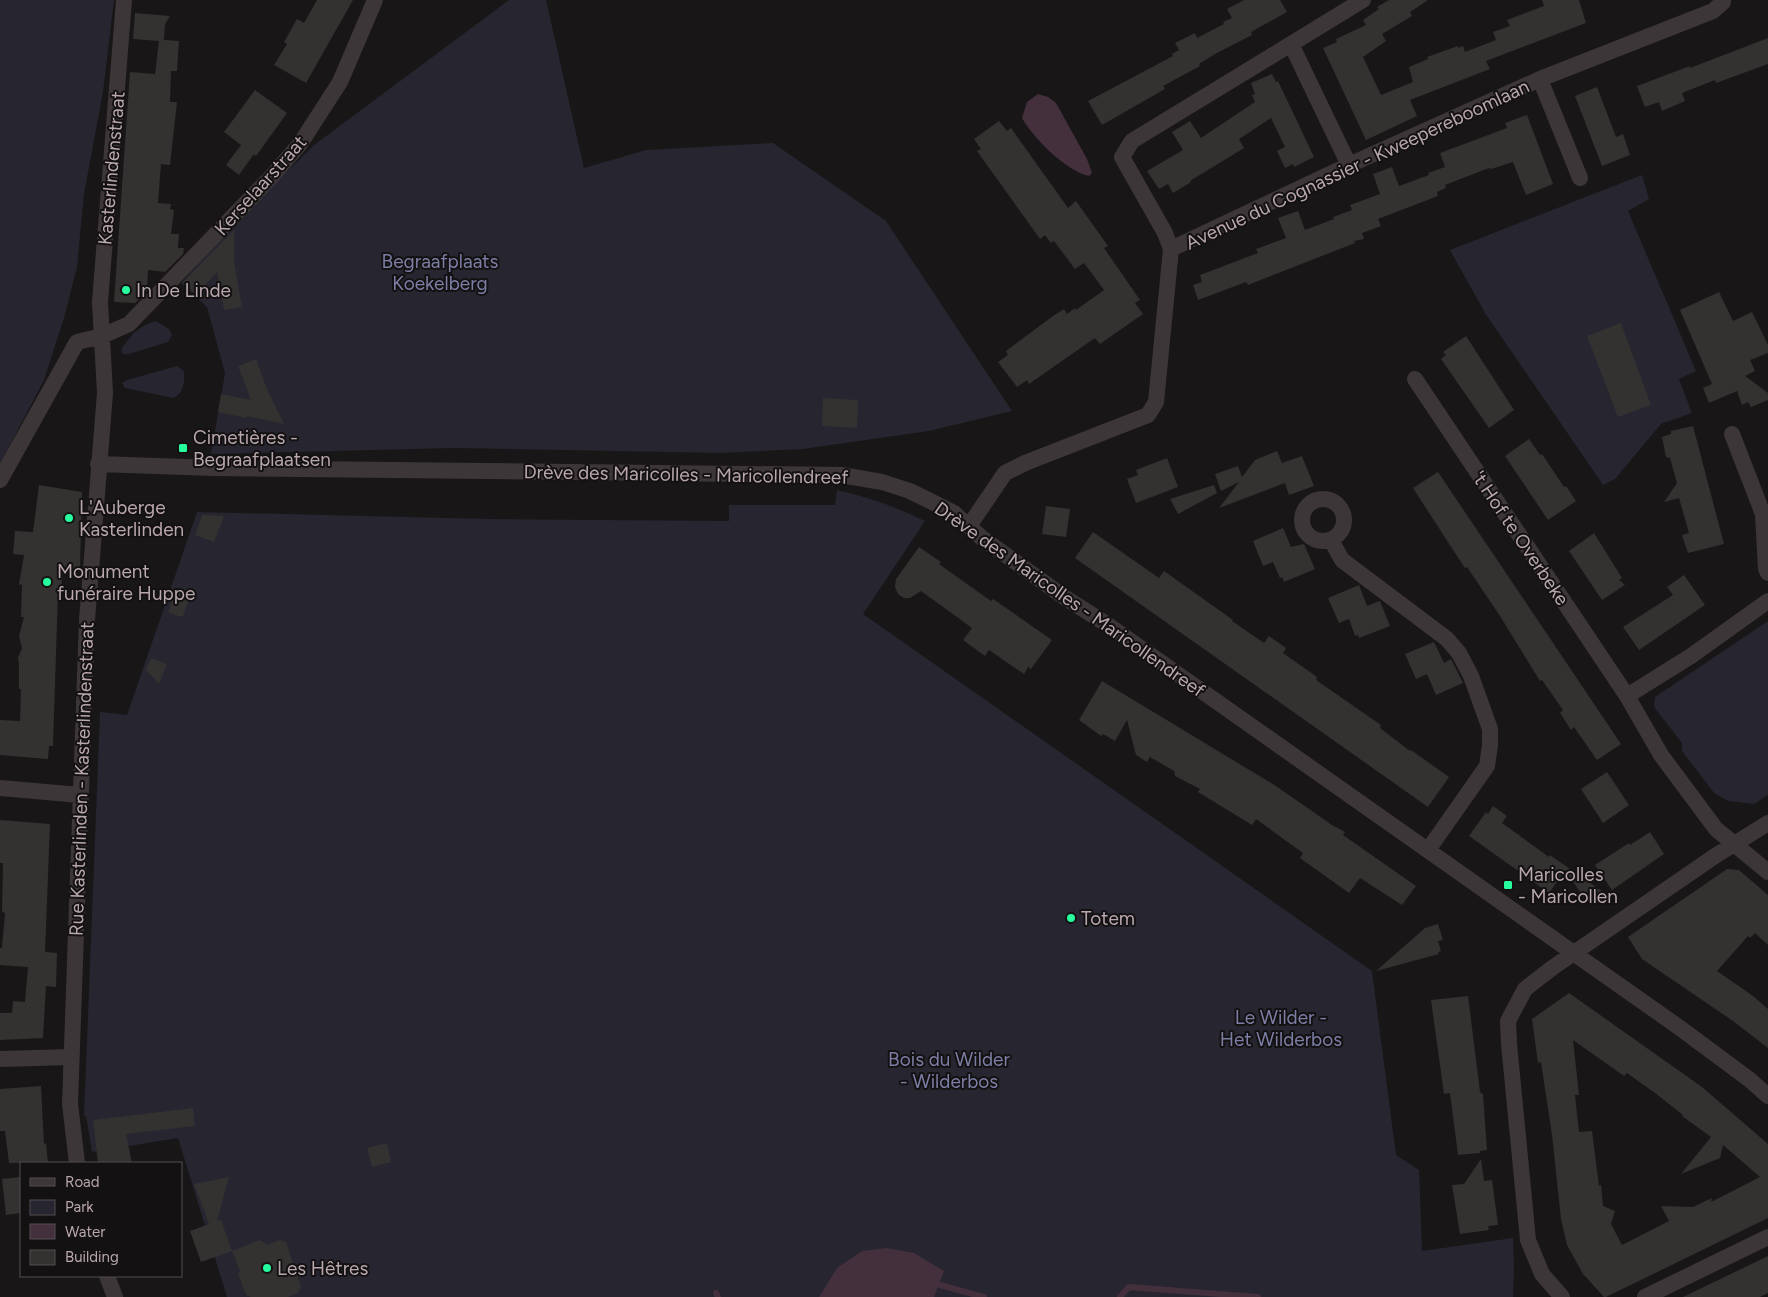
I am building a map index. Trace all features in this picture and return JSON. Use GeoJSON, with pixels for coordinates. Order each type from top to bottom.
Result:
{"type":"FeatureCollection","features":[{"type":"Feature","properties":{"kind":"street","name":"Kasterlindenstraat"},"geometry":{"type":"LineString","coordinates":[[102,336],[100,302],[124,0]]}},
{"type":"Feature","properties":{"kind":"street","name":"Kerselaarstraat"},"geometry":{"type":"LineString","coordinates":[[0,480],[77,342],[102,336],[129,324],[273,175],[300,144],[340,82],[375,0]]}},
{"type":"Feature","properties":{"kind":"street"},"geometry":{"type":"LineString","coordinates":[[1171,249],[1165,233],[1122,157],[1132,141],[1363,0]]}},
{"type":"Feature","properties":{"kind":"street","name":"Avenue du Cognassier - Kweepereboomlaan"},"geometry":{"type":"LineString","coordinates":[[969,526],[1005,473],[1025,462],[1148,415],[1156,402],[1171,249],[1349,165],[1540,80],[1713,11],[1723,0]]}},
{"type":"Feature","properties":{"kind":"street"},"geometry":{"type":"LineString","coordinates":[[1291,44],[1349,165]]}},
{"type":"Feature","properties":{"kind":"street","name":"Avenue du Cognassier - Kweepereboomlaan"},"geometry":{"type":"LineString","coordinates":[[1540,80],[1580,178]]}},
{"type":"Feature","properties":{"kind":"street","name":"Rue Kasterlinden - Kasterlindenstraat"},"geometry":{"type":"LineString","coordinates":[[77,1162],[70,1104],[71,1057],[87,620],[104,393],[102,336]]}},
{"type":"Feature","properties":{"kind":"street","name":"'t Hof te Overbeke"},"geometry":{"type":"LineString","coordinates":[[1415,380],[1627,696],[1661,756],[1716,829],[1768,872]]}},
{"type":"Feature","properties":{"kind":"street"},"geometry":{"type":"LineString","coordinates":[[1732,434],[1763,514],[1766,569],[1768,573]]}},
{"type":"Feature","properties":{"kind":"street","name":"Drève des Maricolles - Maricollendreef"},"geometry":{"type":"LineString","coordinates":[[98,464],[188,468],[841,475],[882,482],[910,491],[954,512],[982,538],[1064,597],[1108,625],[1574,953],[1688,1034],[1750,1080],[1768,1096]]}},
{"type":"Feature","properties":{"kind":"street"},"geometry":{"type":"LineString","coordinates":[[1331,540],[1342,560],[1447,639],[1459,654],[1471,676],[1490,729],[1487,766],[1428,850]]}},
{"type":"Feature","properties":{"kind":"street"},"geometry":{"type":"LineString","coordinates":[[1627,696],[1690,656],[1768,601]]}},
{"type":"Feature","properties":{"kind":"street"},"geometry":{"type":"LineString","coordinates":[[0,788],[80,795]]}},
{"type":"Feature","properties":{"kind":"street"},"geometry":{"type":"LineString","coordinates":[[1562,1297],[1542,1274],[1528,1240],[1508,1044],[1508,1021],[1525,989],[1715,856],[1768,823]]}},
{"type":"Feature","properties":{"kind":"street"},"geometry":{"type":"LineString","coordinates":[[0,1059],[71,1057]]}},
{"type":"Feature","properties":{"kind":"street"},"geometry":{"type":"LineString","coordinates":[[1645,1297],[1768,1237]]}},
{"type":"Feature","properties":{"kind":"street"},"geometry":{"type":"LineString","coordinates":[[108,1277],[115,1297]]}},
{"type":"Feature","properties":{"kind":"green space"},"geometry":{"type":"Polygon","coordinates":[[[0,0],[114,0],[103,92],[84,194],[77,267],[64,318],[44,380],[0,464],[0,0]]]}},
{"type":"Feature","properties":{"kind":"green space","name":"Begraafplaats Koekelberg"},"geometry":{"type":"Polygon","coordinates":[[[509,0],[546,0],[584,168],[646,150],[773,143],[886,221],[1012,411],[929,431],[803,449],[720,453],[454,448],[211,454],[225,373],[207,307],[181,283],[229,229],[314,145],[509,0]]]}},
{"type":"Feature","properties":{"kind":"green space"},"geometry":{"type":"Polygon","coordinates":[[[1642,175],[1649,199],[1628,211],[1696,371],[1679,379],[1692,413],[1661,424],[1615,479],[1603,485],[1485,313],[1450,250],[1642,175]]]}},
{"type":"Feature","properties":{"kind":"green space"},"geometry":{"type":"Polygon","coordinates":[[[156,321],[169,329],[172,335],[168,342],[129,354],[123,354],[121,350],[131,336],[145,325],[156,321]]]}},
{"type":"Feature","properties":{"kind":"green space"},"geometry":{"type":"Polygon","coordinates":[[[177,366],[184,371],[184,383],[180,393],[173,398],[125,388],[122,383],[127,380],[177,366]]]}},
{"type":"Feature","properties":{"kind":"green space"},"geometry":{"type":"Polygon","coordinates":[[[837,490],[882,503],[925,521],[863,614],[1372,971],[1396,1155],[1419,1170],[1422,1251],[1513,1238],[1513,1297],[227,1297],[178,1138],[92,1152],[86,1116],[84,1116],[100,712],[127,715],[197,512],[490,519],[729,521],[729,505],[835,505],[837,490]]]}},
{"type":"Feature","properties":{"kind":"green space"},"geometry":{"type":"Polygon","coordinates":[[[1768,621],[1768,795],[1754,804],[1728,801],[1714,793],[1682,751],[1682,743],[1654,707],[1655,697],[1768,621]]]}},
{"type":"Feature","properties":{"kind":"water"},"geometry":{"type":"Polygon","coordinates":[[[1038,94],[1048,97],[1056,103],[1087,159],[1092,173],[1089,176],[1070,168],[1051,153],[1034,135],[1022,118],[1027,102],[1038,94]]]}},
{"type":"Feature","properties":{"kind":"water"},"geometry":{"type":"Polygon","coordinates":[[[887,1248],[914,1253],[944,1271],[934,1297],[819,1297],[837,1268],[862,1251],[887,1248]]]}},
{"type":"Feature","properties":{"kind":"building"},"geometry":{"type":"Polygon","coordinates":[[[317,0],[353,0],[306,83],[274,65],[287,44],[284,42],[297,19],[304,23],[317,0]]]}},
{"type":"Feature","properties":{"kind":"building"},"geometry":{"type":"Polygon","coordinates":[[[1244,0],[1280,0],[1287,12],[1251,32],[1252,35],[1215,54],[1199,64],[1200,66],[1163,86],[1165,89],[1102,125],[1088,101],[1173,56],[1172,54],[1179,50],[1175,43],[1195,33],[1197,38],[1224,24],[1223,22],[1232,18],[1227,9],[1244,0]]]}},
{"type":"Feature","properties":{"kind":"building"},"geometry":{"type":"Polygon","coordinates":[[[1389,0],[1428,0],[1410,12],[1412,16],[1382,34],[1386,41],[1363,57],[1381,95],[1413,82],[1409,67],[1428,59],[1427,57],[1458,46],[1458,48],[1463,46],[1465,52],[1496,40],[1493,32],[1510,26],[1507,20],[1544,6],[1542,0],[1579,0],[1586,23],[1486,61],[1490,69],[1410,100],[1417,116],[1366,140],[1323,48],[1337,42],[1336,39],[1366,25],[1363,20],[1379,9],[1377,7],[1389,0]]]}},
{"type":"Feature","properties":{"kind":"building"},"geometry":{"type":"Polygon","coordinates":[[[135,13],[170,16],[165,24],[164,40],[179,41],[177,71],[171,71],[170,102],[177,102],[170,165],[161,164],[158,203],[171,204],[170,209],[174,210],[171,234],[179,234],[178,248],[184,248],[183,254],[165,272],[148,270],[147,291],[135,303],[114,302],[130,72],[155,74],[159,41],[133,39],[135,13]]]}},
{"type":"Feature","properties":{"kind":"building"},"geometry":{"type":"Polygon","coordinates":[[[1768,38],[1768,64],[1716,83],[1715,80],[1682,93],[1685,101],[1662,111],[1659,102],[1645,107],[1637,86],[1768,38]]]}},
{"type":"Feature","properties":{"kind":"building"},"geometry":{"type":"Polygon","coordinates":[[[1272,74],[1276,82],[1278,81],[1314,157],[1294,167],[1293,164],[1285,168],[1277,151],[1285,147],[1271,118],[1239,139],[1244,148],[1191,182],[1173,193],[1168,184],[1159,189],[1147,171],[1183,150],[1172,132],[1190,121],[1201,138],[1255,102],[1252,95],[1255,94],[1251,83],[1272,74]]]}},
{"type":"Feature","properties":{"kind":"building"},"geometry":{"type":"Polygon","coordinates":[[[1597,87],[1616,137],[1623,134],[1630,155],[1602,166],[1575,96],[1597,87]]]}},
{"type":"Feature","properties":{"kind":"building"},"geometry":{"type":"Polygon","coordinates":[[[255,90],[287,113],[256,156],[254,154],[239,175],[226,165],[241,145],[224,132],[255,90]]]}},
{"type":"Feature","properties":{"kind":"building"},"geometry":{"type":"Polygon","coordinates":[[[1527,115],[1553,184],[1526,195],[1513,162],[1489,168],[1445,185],[1446,188],[1437,192],[1438,196],[1378,219],[1381,226],[1362,233],[1364,239],[1354,241],[1355,243],[1248,285],[1246,282],[1198,300],[1193,285],[1202,282],[1200,275],[1258,253],[1256,249],[1286,238],[1278,218],[1298,211],[1305,230],[1334,219],[1333,217],[1352,210],[1350,205],[1380,194],[1373,174],[1392,167],[1399,186],[1429,175],[1428,173],[1445,167],[1440,153],[1507,128],[1505,123],[1527,115]]]}},
{"type":"Feature","properties":{"kind":"building"},"geometry":{"type":"Polygon","coordinates":[[[999,121],[1007,131],[1011,128],[1068,208],[1076,201],[1108,246],[1104,248],[1140,300],[1135,303],[1143,314],[1100,344],[1095,338],[1029,384],[1027,380],[1017,387],[998,362],[1008,355],[1006,351],[1064,309],[1067,314],[1075,308],[1076,310],[1104,290],[1084,263],[1075,269],[1054,241],[1051,243],[1045,235],[1040,239],[977,151],[981,149],[974,139],[999,121]]]}},
{"type":"Feature","properties":{"kind":"building"},"geometry":{"type":"Polygon","coordinates":[[[234,230],[234,262],[242,307],[224,310],[217,272],[196,295],[183,282],[234,230]]]}},
{"type":"Feature","properties":{"kind":"building"},"geometry":{"type":"Polygon","coordinates":[[[1719,292],[1733,321],[1752,312],[1768,345],[1768,353],[1750,360],[1755,371],[1745,376],[1768,393],[1768,400],[1751,407],[1748,402],[1742,405],[1737,391],[1709,403],[1703,388],[1712,384],[1680,310],[1719,292]]]}},
{"type":"Feature","properties":{"kind":"building"},"geometry":{"type":"Polygon","coordinates":[[[1621,323],[1651,405],[1618,417],[1587,336],[1621,323]]]}},
{"type":"Feature","properties":{"kind":"building"},"geometry":{"type":"Polygon","coordinates":[[[1466,336],[1514,410],[1489,428],[1441,359],[1446,355],[1443,352],[1466,336]]]}},
{"type":"Feature","properties":{"kind":"building"},"geometry":{"type":"Polygon","coordinates":[[[256,359],[267,389],[284,424],[218,412],[221,394],[251,400],[238,366],[256,359]]]}},
{"type":"Feature","properties":{"kind":"building"},"geometry":{"type":"Polygon","coordinates":[[[823,398],[858,400],[857,428],[822,426],[823,398]]]}},
{"type":"Feature","properties":{"kind":"building"},"geometry":{"type":"Polygon","coordinates":[[[1693,426],[1724,544],[1688,553],[1682,535],[1689,533],[1679,498],[1664,502],[1677,483],[1670,458],[1666,457],[1662,437],[1671,434],[1671,431],[1693,426]]]}},
{"type":"Feature","properties":{"kind":"building"},"geometry":{"type":"Polygon","coordinates":[[[1529,439],[1576,501],[1548,520],[1505,456],[1529,439]]]}},
{"type":"Feature","properties":{"kind":"building"},"geometry":{"type":"Polygon","coordinates":[[[1277,451],[1282,463],[1302,456],[1314,486],[1289,495],[1285,483],[1219,508],[1239,482],[1221,491],[1215,474],[1238,466],[1242,477],[1255,460],[1277,451]]]}},
{"type":"Feature","properties":{"kind":"building"},"geometry":{"type":"Polygon","coordinates":[[[1167,458],[1178,487],[1136,503],[1127,479],[1138,475],[1136,470],[1167,458]]]}},
{"type":"Feature","properties":{"kind":"building"},"geometry":{"type":"Polygon","coordinates":[[[1438,472],[1621,744],[1597,760],[1574,727],[1571,730],[1560,713],[1563,710],[1542,680],[1540,681],[1500,616],[1467,567],[1465,568],[1413,488],[1438,472]]]}},
{"type":"Feature","properties":{"kind":"building"},"geometry":{"type":"Polygon","coordinates":[[[39,485],[82,492],[80,570],[63,570],[61,591],[58,591],[53,746],[49,746],[48,759],[0,755],[0,720],[20,721],[21,689],[19,689],[18,658],[22,648],[19,636],[24,617],[21,617],[22,585],[19,584],[24,555],[13,554],[15,531],[33,532],[39,485]]]}},
{"type":"Feature","properties":{"kind":"building"},"geometry":{"type":"Polygon","coordinates":[[[1214,485],[1217,493],[1178,514],[1170,499],[1214,485]]]}},
{"type":"Feature","properties":{"kind":"building"},"geometry":{"type":"Polygon","coordinates":[[[1046,506],[1070,509],[1066,537],[1042,534],[1046,506]]]}},
{"type":"Feature","properties":{"kind":"building"},"geometry":{"type":"Polygon","coordinates":[[[202,515],[224,516],[214,542],[195,535],[202,515]]]}},
{"type":"Feature","properties":{"kind":"building"},"geometry":{"type":"Polygon","coordinates":[[[1283,528],[1291,547],[1304,544],[1315,569],[1284,582],[1282,577],[1280,578],[1273,562],[1263,566],[1253,541],[1283,528]]]}},
{"type":"Feature","properties":{"kind":"building"},"geometry":{"type":"Polygon","coordinates":[[[1093,532],[1159,578],[1164,571],[1264,643],[1269,636],[1286,648],[1283,653],[1317,677],[1316,680],[1381,725],[1380,728],[1410,751],[1449,777],[1428,807],[1075,558],[1093,532]]]}},
{"type":"Feature","properties":{"kind":"building"},"geometry":{"type":"Polygon","coordinates":[[[1594,533],[1622,578],[1619,580],[1625,585],[1602,600],[1569,551],[1594,533]]]}},
{"type":"Feature","properties":{"kind":"building"},"geometry":{"type":"Polygon","coordinates":[[[919,547],[941,562],[939,564],[991,601],[993,599],[1052,640],[1031,669],[1028,667],[1024,674],[989,650],[985,656],[963,640],[972,628],[921,591],[910,598],[904,598],[898,594],[895,587],[896,579],[919,547]]]}},
{"type":"Feature","properties":{"kind":"building"},"geometry":{"type":"Polygon","coordinates":[[[1684,575],[1705,605],[1639,650],[1623,627],[1673,595],[1667,587],[1684,575]]]}},
{"type":"Feature","properties":{"kind":"building"},"geometry":{"type":"Polygon","coordinates":[[[1359,585],[1367,606],[1380,601],[1390,626],[1359,638],[1358,635],[1355,636],[1349,619],[1339,623],[1328,598],[1359,585]]]}},
{"type":"Feature","properties":{"kind":"building"},"geometry":{"type":"Polygon","coordinates":[[[176,589],[192,592],[183,616],[177,616],[168,612],[176,589]]]}},
{"type":"Feature","properties":{"kind":"building"},"geometry":{"type":"Polygon","coordinates":[[[1434,642],[1444,663],[1451,659],[1463,683],[1436,695],[1427,674],[1416,679],[1405,654],[1434,642]]]}},
{"type":"Feature","properties":{"kind":"building"},"geometry":{"type":"Polygon","coordinates":[[[151,658],[167,664],[159,684],[146,670],[151,658]]]}},
{"type":"Feature","properties":{"kind":"building"},"geometry":{"type":"Polygon","coordinates":[[[1102,681],[1276,786],[1345,832],[1343,835],[1416,886],[1402,905],[1360,878],[1349,893],[1300,858],[1303,853],[1256,819],[1252,825],[1198,792],[1200,789],[1175,776],[1174,771],[1150,757],[1147,762],[1136,755],[1127,720],[1115,741],[1103,734],[1101,736],[1079,720],[1102,681]]]}},
{"type":"Feature","properties":{"kind":"building"},"geometry":{"type":"Polygon","coordinates":[[[1607,772],[1629,805],[1603,823],[1581,789],[1607,772]]]}},
{"type":"Feature","properties":{"kind":"building"},"geometry":{"type":"Polygon","coordinates":[[[1493,806],[1507,816],[1502,823],[1549,857],[1550,855],[1606,894],[1589,905],[1565,870],[1549,893],[1469,836],[1486,812],[1488,814],[1493,806]]]}},
{"type":"Feature","properties":{"kind":"building"},"geometry":{"type":"Polygon","coordinates":[[[0,820],[50,824],[45,952],[57,953],[56,987],[46,986],[43,1038],[0,1040],[0,1013],[12,1013],[13,1001],[25,1002],[28,967],[0,965],[0,948],[2,948],[5,913],[2,912],[3,863],[0,863],[0,820]]]}},
{"type":"Feature","properties":{"kind":"building"},"geometry":{"type":"Polygon","coordinates":[[[1650,832],[1664,854],[1612,890],[1595,865],[1650,832]]]}},
{"type":"Feature","properties":{"kind":"building"},"geometry":{"type":"Polygon","coordinates":[[[1727,869],[1739,870],[1768,895],[1768,945],[1755,933],[1750,938],[1748,936],[1717,971],[1768,1009],[1768,1048],[1733,1021],[1642,959],[1628,937],[1727,869]]]}},
{"type":"Feature","properties":{"kind":"building"},"geometry":{"type":"Polygon","coordinates":[[[1438,924],[1443,940],[1438,941],[1441,951],[1438,952],[1439,954],[1376,971],[1425,928],[1438,924]]]}},
{"type":"Feature","properties":{"kind":"building"},"geometry":{"type":"Polygon","coordinates":[[[1569,993],[1702,1087],[1768,1144],[1768,1218],[1604,1297],[1583,1274],[1567,1245],[1561,1219],[1552,1135],[1541,1062],[1538,1063],[1532,1019],[1569,993]],[[1573,1040],[1579,1095],[1575,1095],[1579,1132],[1592,1131],[1603,1206],[1615,1211],[1611,1224],[1622,1245],[1669,1221],[1661,1206],[1693,1207],[1712,1198],[1711,1202],[1760,1177],[1723,1145],[1720,1158],[1681,1174],[1711,1137],[1627,1073],[1624,1076],[1573,1040]]]}},
{"type":"Feature","properties":{"kind":"building"},"geometry":{"type":"Polygon","coordinates":[[[1468,996],[1480,1092],[1483,1094],[1487,1150],[1480,1151],[1480,1153],[1458,1155],[1450,1093],[1444,1094],[1431,1000],[1468,996]]]}},
{"type":"Feature","properties":{"kind":"building"},"geometry":{"type":"Polygon","coordinates":[[[41,1086],[44,1144],[46,1143],[48,1162],[9,1163],[5,1131],[0,1131],[0,1089],[41,1086]]]}},
{"type":"Feature","properties":{"kind":"building"},"geometry":{"type":"Polygon","coordinates":[[[193,1108],[195,1126],[126,1134],[132,1162],[98,1162],[93,1120],[193,1108]]]}},
{"type":"Feature","properties":{"kind":"building"},"geometry":{"type":"Polygon","coordinates":[[[387,1143],[391,1162],[372,1167],[367,1148],[387,1143]]]}},
{"type":"Feature","properties":{"kind":"building"},"geometry":{"type":"Polygon","coordinates":[[[1481,1159],[1484,1181],[1492,1180],[1498,1225],[1488,1226],[1489,1230],[1460,1234],[1452,1185],[1464,1184],[1481,1159]]]}},
{"type":"Feature","properties":{"kind":"building"},"geometry":{"type":"Polygon","coordinates":[[[20,1177],[20,1213],[6,1215],[2,1179],[20,1177]]]}},
{"type":"Feature","properties":{"kind":"building"},"geometry":{"type":"Polygon","coordinates":[[[229,1177],[217,1221],[221,1220],[232,1251],[201,1262],[190,1231],[209,1224],[194,1184],[229,1177]]]}},
{"type":"Feature","properties":{"kind":"building","name":"Les Hêtres"},"geometry":{"type":"Polygon","coordinates":[[[260,1240],[268,1245],[280,1240],[286,1242],[301,1287],[298,1293],[288,1297],[251,1297],[246,1295],[238,1274],[240,1271],[232,1251],[260,1240]]]}},
{"type":"Feature","properties":{"kind":"building"},"geometry":{"type":"Polygon","coordinates":[[[1768,1256],[1768,1293],[1760,1297],[1683,1297],[1768,1256]]]}},
{"type":"Feature","properties":{"kind":"waterway"},"geometry":{"type":"LineString","coordinates":[[932,1283],[984,1297]]}},
{"type":"Feature","properties":{"kind":"waterway"},"geometry":{"type":"LineString","coordinates":[[1120,1297],[1129,1287],[1258,1297]]}},
{"type":"Feature","properties":{"kind":"waterway"},"geometry":{"type":"LineString","coordinates":[[716,1293],[718,1297]]}},
{"type":"Feature","properties":{"kind":"place","name":"In De Linde"},"geometry":{"type":"Point","coordinates":[126,290]}},
{"type":"Feature","properties":{"kind":"place","name":"Cimetières - Begraafplaatsen"},"geometry":{"type":"Point","coordinates":[183,448]}},
{"type":"Feature","properties":{"kind":"place","name":"L'Auberge Kasterlinden"},"geometry":{"type":"Point","coordinates":[69,518]}},
{"type":"Feature","properties":{"kind":"place","name":"Monument funéraire Huppe"},"geometry":{"type":"Point","coordinates":[47,582]}},
{"type":"Feature","properties":{"kind":"place","name":"Maricolles - Maricollen"},"geometry":{"type":"Point","coordinates":[1508,885]}},
{"type":"Feature","properties":{"kind":"place","name":"Totem"},"geometry":{"type":"Point","coordinates":[1071,918]}},
{"type":"Feature","properties":{"kind":"place","name":"Les Hêtres"},"geometry":{"type":"Point","coordinates":[267,1268]}},
{"type":"Feature","properties":{"kind":"park label","name":"Le Wilder - Het Wilderbos"},"geometry":{"type":"Point","coordinates":[1281,1028]}},
{"type":"Feature","properties":{"kind":"park label","name":"Bois du Wilder - Wilderbos"},"geometry":{"type":"Point","coordinates":[949,1070]}}]}
